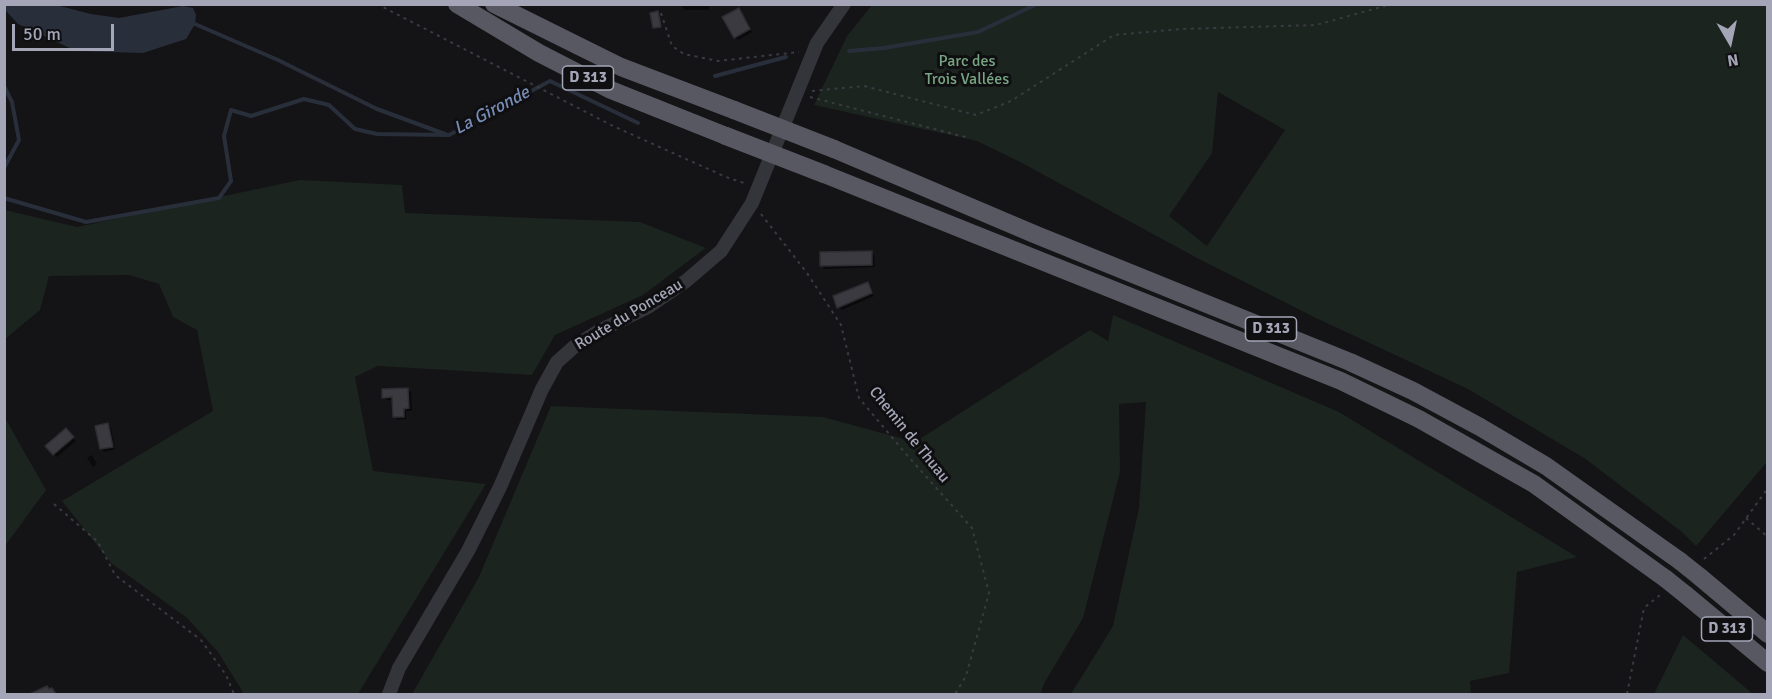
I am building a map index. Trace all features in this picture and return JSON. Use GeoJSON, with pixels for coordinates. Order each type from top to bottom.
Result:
{"type":"FeatureCollection","features":[{"type":"Feature","properties":{"kind":"highway","name":"D 313"},"geometry":{"type":"LineString","coordinates":[[457,4],[539,52],[611,90],[1341,381],[1419,418],[1534,484],[1666,579],[1767,663]]}},
{"type":"Feature","properties":{"kind":"highway","name":"D 313"},"geometry":{"type":"LineString","coordinates":[[494,4],[621,67],[834,149],[1034,234],[1350,362],[1413,391],[1546,465],[1680,561],[1767,634]]}},
{"type":"Feature","properties":{"kind":"street","name":"Route du Ponceau"},"geometry":{"type":"LineString","coordinates":[[389,694],[399,668],[468,550],[500,487],[542,390],[557,362],[575,346],[599,331],[648,307],[686,281],[721,251],[752,203],[814,50],[844,4]]}},
{"type":"Feature","properties":{"kind":"path"},"geometry":{"type":"LineString","coordinates":[[377,4],[613,126],[726,177],[759,188]]}},
{"type":"Feature","properties":{"kind":"path"},"geometry":{"type":"LineString","coordinates":[[795,93],[864,86],[976,115],[1011,101],[1113,35],[1181,29],[1316,26],[1392,4]]}},
{"type":"Feature","properties":{"kind":"path"},"geometry":{"type":"LineString","coordinates":[[661,13],[672,46],[684,54],[718,61],[814,50]]}},
{"type":"Feature","properties":{"kind":"path"},"geometry":{"type":"LineString","coordinates":[[795,93],[969,138]]}},
{"type":"Feature","properties":{"kind":"path","name":"Chemin de Thuau"},"geometry":{"type":"LineString","coordinates":[[752,203],[807,273],[840,325],[859,399],[972,528],[989,593],[966,676],[955,694]]}},
{"type":"Feature","properties":{"kind":"path"},"geometry":{"type":"LineString","coordinates":[[1767,488],[1746,518],[1767,537]]}},
{"type":"Feature","properties":{"kind":"path"},"geometry":{"type":"LineString","coordinates":[[54,504],[98,542],[115,575],[201,640],[226,675],[234,694]]}},
{"type":"Feature","properties":{"kind":"green space","name":"Parc des Trois Vallées"},"geometry":{"type":"Polygon","coordinates":[[[872,5],[1767,5],[1767,462],[1696,546],[1682,532],[1584,458],[1468,389],[1316,318],[1199,259],[1020,162],[977,141],[814,105],[847,36],[872,5]],[[1218,92],[1212,153],[1169,216],[1207,246],[1285,130],[1218,92]]]}},
{"type":"Feature","properties":{"kind":"green space"},"geometry":{"type":"Polygon","coordinates":[[[300,180],[402,185],[405,213],[640,222],[706,248],[643,295],[555,335],[532,375],[378,366],[355,377],[373,471],[486,484],[358,694],[244,694],[218,652],[187,618],[111,563],[62,501],[213,411],[197,330],[173,317],[159,284],[129,275],[49,276],[40,310],[5,339],[5,210],[77,227],[300,180]]]}},
{"type":"Feature","properties":{"kind":"green space"},"geometry":{"type":"Polygon","coordinates":[[[1113,315],[1339,412],[1577,557],[1517,572],[1509,673],[1470,681],[1471,694],[1071,694],[1113,626],[1139,508],[1146,402],[1119,404],[1120,472],[1083,618],[1040,694],[412,694],[479,577],[551,406],[823,417],[915,442],[1090,330],[1108,341],[1113,315]]]}},
{"type":"Feature","properties":{"kind":"green space"},"geometry":{"type":"Polygon","coordinates":[[[5,418],[46,490],[4,546],[5,418]]]}},
{"type":"Feature","properties":{"kind":"green space"},"geometry":{"type":"Polygon","coordinates":[[[1683,635],[1753,694],[1654,694],[1683,635]]]}},
{"type":"Feature","properties":{"kind":"water"},"geometry":{"type":"Polygon","coordinates":[[[4,5],[56,5],[119,18],[183,6],[193,8],[196,15],[195,24],[186,39],[143,53],[76,51],[18,24],[5,10],[4,5]]]}},
{"type":"Feature","properties":{"kind":"building"},"geometry":{"type":"Polygon","coordinates":[[[739,8],[750,29],[734,38],[722,17],[739,8]]]}},
{"type":"Feature","properties":{"kind":"building"},"geometry":{"type":"Polygon","coordinates":[[[658,11],[661,27],[653,28],[650,13],[658,11]]]}},
{"type":"Feature","properties":{"kind":"building"},"geometry":{"type":"Polygon","coordinates":[[[872,251],[872,265],[820,266],[820,252],[872,251]]]}},
{"type":"Feature","properties":{"kind":"building"},"geometry":{"type":"Polygon","coordinates":[[[868,282],[872,293],[837,308],[833,296],[868,282]]]}},
{"type":"Feature","properties":{"kind":"building"},"geometry":{"type":"Polygon","coordinates":[[[408,388],[409,408],[404,409],[404,417],[393,417],[392,397],[382,398],[382,389],[408,388]]]}},
{"type":"Feature","properties":{"kind":"building"},"geometry":{"type":"Polygon","coordinates":[[[108,423],[113,447],[100,449],[95,426],[108,423]]]}},
{"type":"Feature","properties":{"kind":"building"},"geometry":{"type":"Polygon","coordinates":[[[66,428],[74,437],[53,455],[45,446],[66,428]]]}},
{"type":"Feature","properties":{"kind":"building"},"geometry":{"type":"Polygon","coordinates":[[[47,686],[49,689],[52,688],[56,694],[30,694],[47,686]]]}},
{"type":"Feature","properties":{"kind":"waterway","name":"La Gironde"},"geometry":{"type":"LineString","coordinates":[[849,51],[884,48],[978,32],[1037,4]]}},
{"type":"Feature","properties":{"kind":"waterway"},"geometry":{"type":"LineString","coordinates":[[191,24],[278,60],[377,109],[445,134]]}},
{"type":"Feature","properties":{"kind":"waterway","name":"La Gironde"},"geometry":{"type":"LineString","coordinates":[[715,76],[786,57]]}},
{"type":"Feature","properties":{"kind":"waterway","name":"La Gironde"},"geometry":{"type":"LineString","coordinates":[[4,198],[86,222],[219,198],[231,181],[224,136],[231,110],[251,116],[304,99],[329,105],[355,129],[377,134],[449,135],[550,81],[638,123]]}},
{"type":"Feature","properties":{"kind":"waterway"},"geometry":{"type":"LineString","coordinates":[[4,86],[12,102],[19,140],[4,168]]}}]}
